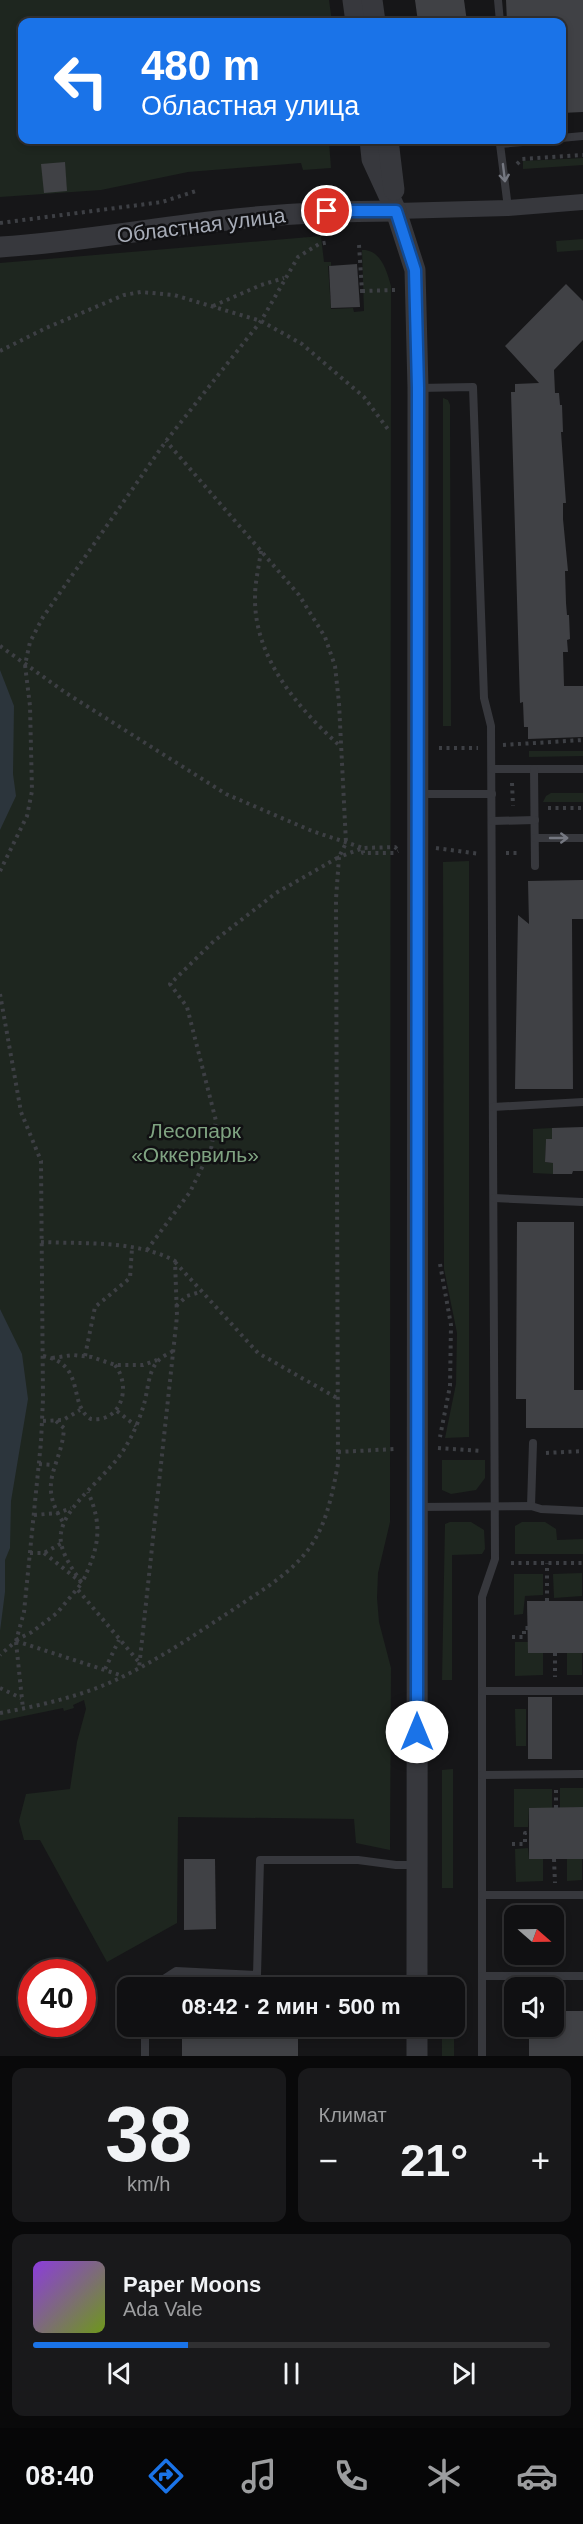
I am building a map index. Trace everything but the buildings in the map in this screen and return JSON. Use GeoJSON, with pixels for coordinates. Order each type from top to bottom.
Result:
{"type":"FeatureCollection","features":[{"type":"Feature","properties":{"kind":"street"},"geometry":{"type":"LineString","coordinates":[[353,0],[355,18]]}},
{"type":"Feature","properties":{"kind":"street"},"geometry":{"type":"LineString","coordinates":[[372,0],[374,18]]}},
{"type":"Feature","properties":{"kind":"street"},"geometry":{"type":"LineString","coordinates":[[370,144],[372,159],[396,211],[415,270],[418,388],[417,1977]]}},
{"type":"Feature","properties":{"kind":"street"},"geometry":{"type":"LineString","coordinates":[[388,144],[396,211]]}},
{"type":"Feature","properties":{"kind":"street","name":"Областная улица"},"geometry":{"type":"LineString","coordinates":[[0,247],[54,244],[237,219],[327,211],[508,208],[583,202]]}},
{"type":"Feature","properties":{"kind":"street"},"geometry":{"type":"LineString","coordinates":[[417,2037],[417,2056]]}},
{"type":"Feature","properties":{"kind":"lane"},"geometry":{"type":"LineString","coordinates":[[498,0],[500,18]]}},
{"type":"Feature","properties":{"kind":"lane"},"geometry":{"type":"LineString","coordinates":[[566,138],[583,136]]}},
{"type":"Feature","properties":{"kind":"lane"},"geometry":{"type":"LineString","coordinates":[[499,144],[508,208]]}},
{"type":"Feature","properties":{"kind":"lane"},"geometry":{"type":"LineString","coordinates":[[418,388],[473,387],[483,698],[491,726],[492,747],[495,1559],[482,1598],[482,2056]]}},
{"type":"Feature","properties":{"kind":"lane"},"geometry":{"type":"LineString","coordinates":[[492,769],[583,769]]}},
{"type":"Feature","properties":{"kind":"lane"},"geometry":{"type":"LineString","coordinates":[[534,770],[535,866]]}},
{"type":"Feature","properties":{"kind":"lane"},"geometry":{"type":"LineString","coordinates":[[418,794],[492,794]]}},
{"type":"Feature","properties":{"kind":"lane"},"geometry":{"type":"LineString","coordinates":[[492,821],[535,820]]}},
{"type":"Feature","properties":{"kind":"lane"},"geometry":{"type":"LineString","coordinates":[[535,838],[583,838]]}},
{"type":"Feature","properties":{"kind":"lane"},"geometry":{"type":"LineString","coordinates":[[493,1107],[583,1102]]}},
{"type":"Feature","properties":{"kind":"lane"},"geometry":{"type":"LineString","coordinates":[[494,1198],[583,1202]]}},
{"type":"Feature","properties":{"kind":"lane"},"geometry":{"type":"LineString","coordinates":[[531,1506],[533,1443]]}},
{"type":"Feature","properties":{"kind":"lane"},"geometry":{"type":"LineString","coordinates":[[417,1507],[531,1506],[541,1509],[583,1511]]}},
{"type":"Feature","properties":{"kind":"lane"},"geometry":{"type":"LineString","coordinates":[[482,1691],[583,1691]]}},
{"type":"Feature","properties":{"kind":"lane"},"geometry":{"type":"LineString","coordinates":[[482,1775],[583,1774]]}},
{"type":"Feature","properties":{"kind":"lane"},"geometry":{"type":"LineString","coordinates":[[167,1977],[176,1971],[258,1975],[260,1860],[358,1860],[417,1865]]}},
{"type":"Feature","properties":{"kind":"lane"},"geometry":{"type":"LineString","coordinates":[[482,1895],[583,1895]]}},
{"type":"Feature","properties":{"kind":"lane"},"geometry":{"type":"LineString","coordinates":[[482,1976],[583,1976]]}},
{"type":"Feature","properties":{"kind":"lane"},"geometry":{"type":"LineString","coordinates":[[145,2037],[145,2056]]}},
{"type":"Feature","properties":{"kind":"path"},"geometry":{"type":"LineString","coordinates":[[522,159],[583,155]]}},
{"type":"Feature","properties":{"kind":"path"},"geometry":{"type":"LineString","coordinates":[[0,223],[162,202],[196,190]]}},
{"type":"Feature","properties":{"kind":"path"},"geometry":{"type":"LineString","coordinates":[[0,871],[27,816],[32,791],[30,706],[25,665],[30,642],[43,617],[166,441],[261,321],[298,257],[319,244],[330,242]]}},
{"type":"Feature","properties":{"kind":"path"},"geometry":{"type":"LineString","coordinates":[[358,245],[361,291],[395,290]]}},
{"type":"Feature","properties":{"kind":"path"},"geometry":{"type":"LineString","coordinates":[[213,306],[261,285],[285,278]]}},
{"type":"Feature","properties":{"kind":"path"},"geometry":{"type":"LineString","coordinates":[[0,351],[46,328],[124,295],[158,292],[193,299],[261,321],[302,344],[364,397],[390,432]]}},
{"type":"Feature","properties":{"kind":"path"},"geometry":{"type":"LineString","coordinates":[[0,1713],[62,1699],[125,1676],[264,1589],[292,1567],[314,1542],[327,1512],[338,1464],[336,899],[339,856],[346,843],[335,666],[325,637],[299,595],[166,441]]}},
{"type":"Feature","properties":{"kind":"path"},"geometry":{"type":"LineString","coordinates":[[262,551],[255,597],[258,627],[266,652],[278,675],[300,707],[340,746]]}},
{"type":"Feature","properties":{"kind":"path"},"geometry":{"type":"LineString","coordinates":[[0,646],[66,693],[226,794],[363,848]]}},
{"type":"Feature","properties":{"kind":"path"},"geometry":{"type":"LineString","coordinates":[[440,748],[492,747],[583,740]]}},
{"type":"Feature","properties":{"kind":"path"},"geometry":{"type":"LineString","coordinates":[[512,782],[513,806]]}},
{"type":"Feature","properties":{"kind":"path"},"geometry":{"type":"LineString","coordinates":[[544,808],[583,808]]}},
{"type":"Feature","properties":{"kind":"path"},"geometry":{"type":"LineString","coordinates":[[363,848],[363,853],[397,851]]}},
{"type":"Feature","properties":{"kind":"path"},"geometry":{"type":"LineString","coordinates":[[147,1250],[190,1192],[211,1149],[216,1121],[187,1007],[170,984],[214,941],[276,893],[339,856],[363,848]]}},
{"type":"Feature","properties":{"kind":"path"},"geometry":{"type":"LineString","coordinates":[[433,848],[483,854]]}},
{"type":"Feature","properties":{"kind":"path"},"geometry":{"type":"LineString","coordinates":[[505,853],[518,853]]}},
{"type":"Feature","properties":{"kind":"path"},"geometry":{"type":"LineString","coordinates":[[0,994],[21,1112],[41,1161],[43,1421],[24,1612],[16,1641],[23,1708]]}},
{"type":"Feature","properties":{"kind":"path"},"geometry":{"type":"LineString","coordinates":[[41,1242],[156,1251],[175,1262],[258,1353],[337,1398]]}},
{"type":"Feature","properties":{"kind":"path"},"geometry":{"type":"LineString","coordinates":[[85,1356],[95,1307],[130,1278],[132,1248]]}},
{"type":"Feature","properties":{"kind":"path"},"geometry":{"type":"LineString","coordinates":[[139,1668],[177,1316],[175,1262]]}},
{"type":"Feature","properties":{"kind":"path"},"geometry":{"type":"LineString","coordinates":[[175,1306],[187,1296],[200,1292]]}},
{"type":"Feature","properties":{"kind":"path"},"geometry":{"type":"LineString","coordinates":[[52,1358],[73,1355],[85,1356],[115,1365],[143,1365],[158,1360],[173,1351]]}},
{"type":"Feature","properties":{"kind":"path"},"geometry":{"type":"LineString","coordinates":[[43,1356],[62,1364],[73,1379],[80,1410],[91,1419],[98,1420],[106,1419],[117,1411],[123,1394],[115,1365]]}},
{"type":"Feature","properties":{"kind":"path"},"geometry":{"type":"LineString","coordinates":[[82,1583],[71,1567],[62,1543],[60,1536],[63,1522],[72,1508],[116,1461],[136,1426],[145,1401],[152,1369],[158,1360]]}},
{"type":"Feature","properties":{"kind":"path"},"geometry":{"type":"LineString","coordinates":[[43,1421],[56,1421],[71,1417],[80,1410]]}},
{"type":"Feature","properties":{"kind":"path"},"geometry":{"type":"LineString","coordinates":[[117,1411],[136,1426]]}},
{"type":"Feature","properties":{"kind":"path"},"geometry":{"type":"LineString","coordinates":[[56,1421],[64,1428],[54,1465],[52,1491],[63,1522]]}},
{"type":"Feature","properties":{"kind":"path"},"geometry":{"type":"LineString","coordinates":[[438,1448],[485,1451]]}},
{"type":"Feature","properties":{"kind":"path"},"geometry":{"type":"LineString","coordinates":[[338,1452],[395,1449]]}},
{"type":"Feature","properties":{"kind":"path"},"geometry":{"type":"LineString","coordinates":[[39,1464],[54,1465]]}},
{"type":"Feature","properties":{"kind":"path"},"geometry":{"type":"LineString","coordinates":[[0,1655],[16,1641],[42,1626],[78,1590],[82,1583],[98,1543],[98,1522],[88,1492]]}},
{"type":"Feature","properties":{"kind":"path"},"geometry":{"type":"LineString","coordinates":[[34,1515],[58,1513],[72,1508]]}},
{"type":"Feature","properties":{"kind":"path"},"geometry":{"type":"LineString","coordinates":[[30,1553],[44,1553],[62,1543]]}},
{"type":"Feature","properties":{"kind":"path"},"geometry":{"type":"LineString","coordinates":[[44,1553],[82,1583]]}},
{"type":"Feature","properties":{"kind":"path"},"geometry":{"type":"LineString","coordinates":[[511,1563],[583,1563]]}},
{"type":"Feature","properties":{"kind":"path"},"geometry":{"type":"LineString","coordinates":[[547,1563],[547,1601]]}},
{"type":"Feature","properties":{"kind":"path"},"geometry":{"type":"LineString","coordinates":[[78,1590],[138,1661]]}},
{"type":"Feature","properties":{"kind":"path"},"geometry":{"type":"LineString","coordinates":[[512,1637],[524,1637],[524,1628],[528,1628]]}},
{"type":"Feature","properties":{"kind":"path"},"geometry":{"type":"LineString","coordinates":[[105,1669],[118,1640]]}},
{"type":"Feature","properties":{"kind":"path"},"geometry":{"type":"LineString","coordinates":[[16,1641],[125,1676]]}},
{"type":"Feature","properties":{"kind":"path"},"geometry":{"type":"LineString","coordinates":[[555,1653],[555,1678]]}},
{"type":"Feature","properties":{"kind":"path"},"geometry":{"type":"LineString","coordinates":[[0,1688],[22,1698]]}},
{"type":"Feature","properties":{"kind":"path"},"geometry":{"type":"LineString","coordinates":[[556,1787],[556,1808]]}},
{"type":"Feature","properties":{"kind":"path"},"geometry":{"type":"LineString","coordinates":[[512,1844],[525,1844],[525,1833],[528,1833]]}},
{"type":"Feature","properties":{"kind":"path"},"geometry":{"type":"LineString","coordinates":[[554,1859],[555,1884]]}},
{"type":"Feature","properties":{"kind":"green space"},"geometry":{"type":"Polygon","coordinates":[[[0,0],[329,0],[331,18],[18,18],[18,144],[329,144],[331,168],[303,170],[301,163],[188,172],[101,190],[0,197],[0,0]]]}},
{"type":"Feature","properties":{"kind":"green space"},"geometry":{"type":"Polygon","coordinates":[[[583,158],[583,165],[523,169],[523,161],[583,158]]]}},
{"type":"Feature","properties":{"kind":"green space","name":"Лесопарк «Оккервиль»"},"geometry":{"type":"Polygon","coordinates":[[[321,236],[324,262],[331,262],[331,266],[328,266],[331,309],[353,308],[354,312],[364,311],[362,250],[374,253],[378,257],[385,268],[391,286],[390,1522],[378,1573],[377,1598],[379,1622],[391,1668],[390,1850],[356,1843],[354,1819],[178,1817],[177,1923],[107,1962],[40,1840],[24,1840],[19,1821],[26,1794],[70,1789],[77,1742],[86,1709],[84,1700],[73,1705],[74,1708],[64,1711],[63,1708],[0,1721],[0,263],[321,236]]]}},
{"type":"Feature","properties":{"kind":"green space"},"geometry":{"type":"Polygon","coordinates":[[[583,239],[583,250],[557,252],[556,241],[583,239]]]}},
{"type":"Feature","properties":{"kind":"green space"},"geometry":{"type":"Polygon","coordinates":[[[443,398],[448,400],[450,405],[451,726],[443,726],[443,398]]]}},
{"type":"Feature","properties":{"kind":"green space"},"geometry":{"type":"Polygon","coordinates":[[[529,751],[583,751],[583,756],[529,757],[529,751]]]}},
{"type":"Feature","properties":{"kind":"green space"},"geometry":{"type":"Polygon","coordinates":[[[551,793],[583,793],[583,802],[543,802],[551,793]]]}},
{"type":"Feature","properties":{"kind":"green space"},"geometry":{"type":"Polygon","coordinates":[[[469,861],[469,1437],[445,1438],[456,1384],[457,1333],[444,1269],[443,862],[469,861]]]}},
{"type":"Feature","properties":{"kind":"green space"},"geometry":{"type":"Polygon","coordinates":[[[552,1128],[552,1139],[546,1140],[545,1162],[553,1163],[553,1174],[533,1173],[533,1129],[552,1128]]]}},
{"type":"Feature","properties":{"kind":"green space"},"geometry":{"type":"Polygon","coordinates":[[[442,1460],[485,1460],[485,1478],[476,1490],[451,1494],[442,1490],[442,1460]]]}},
{"type":"Feature","properties":{"kind":"green space"},"geometry":{"type":"Polygon","coordinates":[[[471,1522],[484,1530],[485,1549],[482,1554],[452,1555],[452,1680],[442,1680],[445,1524],[471,1522]]]}},
{"type":"Feature","properties":{"kind":"green space"},"geometry":{"type":"Polygon","coordinates":[[[522,1522],[545,1522],[556,1529],[557,1540],[583,1539],[583,1554],[515,1554],[515,1526],[522,1522]]]}},
{"type":"Feature","properties":{"kind":"green space"},"geometry":{"type":"Polygon","coordinates":[[[582,1573],[582,1596],[554,1598],[553,1574],[582,1573]]]}},
{"type":"Feature","properties":{"kind":"green space"},"geometry":{"type":"Polygon","coordinates":[[[514,1574],[543,1574],[543,1595],[525,1596],[523,1614],[514,1615],[514,1574]]]}},
{"type":"Feature","properties":{"kind":"green space"},"geometry":{"type":"Polygon","coordinates":[[[515,1642],[528,1642],[528,1653],[543,1653],[543,1675],[515,1676],[515,1642]]]}},
{"type":"Feature","properties":{"kind":"green space"},"geometry":{"type":"Polygon","coordinates":[[[567,1653],[582,1653],[582,1675],[567,1675],[567,1653]]]}},
{"type":"Feature","properties":{"kind":"green space"},"geometry":{"type":"Polygon","coordinates":[[[515,1709],[526,1709],[526,1746],[516,1746],[515,1709]]]}},
{"type":"Feature","properties":{"kind":"green space"},"geometry":{"type":"Polygon","coordinates":[[[453,1769],[453,1888],[442,1888],[442,1770],[453,1769]]]}},
{"type":"Feature","properties":{"kind":"green space"},"geometry":{"type":"Polygon","coordinates":[[[560,1788],[583,1788],[583,1807],[560,1808],[560,1788]]]}},
{"type":"Feature","properties":{"kind":"green space"},"geometry":{"type":"Polygon","coordinates":[[[514,1789],[552,1789],[552,1808],[529,1808],[528,1827],[514,1827],[514,1789]]]}},
{"type":"Feature","properties":{"kind":"green space"},"geometry":{"type":"Polygon","coordinates":[[[528,1848],[529,1859],[543,1859],[543,1881],[516,1882],[515,1849],[528,1848]]]}},
{"type":"Feature","properties":{"kind":"green space"},"geometry":{"type":"Polygon","coordinates":[[[567,1859],[582,1859],[582,1880],[567,1881],[567,1859]]]}},
{"type":"Feature","properties":{"kind":"green space"},"geometry":{"type":"Polygon","coordinates":[[[442,2037],[454,2037],[454,2056],[442,2056],[442,2037]]]}},
{"type":"Feature","properties":{"kind":"shaded area"},"geometry":{"type":"Polygon","coordinates":[[[0,670],[14,706],[13,774],[16,796],[0,830],[0,670]]]}},
{"type":"Feature","properties":{"kind":"shaded area"},"geometry":{"type":"Polygon","coordinates":[[[0,1309],[22,1354],[28,1399],[11,1501],[10,1548],[5,1560],[5,1592],[0,1631],[0,1309]]]}},
{"type":"Feature","properties":{"kind":"route"},"geometry":{"type":"LineString","coordinates":[[327,211],[396,211],[415,270],[418,388],[417,1732]]}}]}
